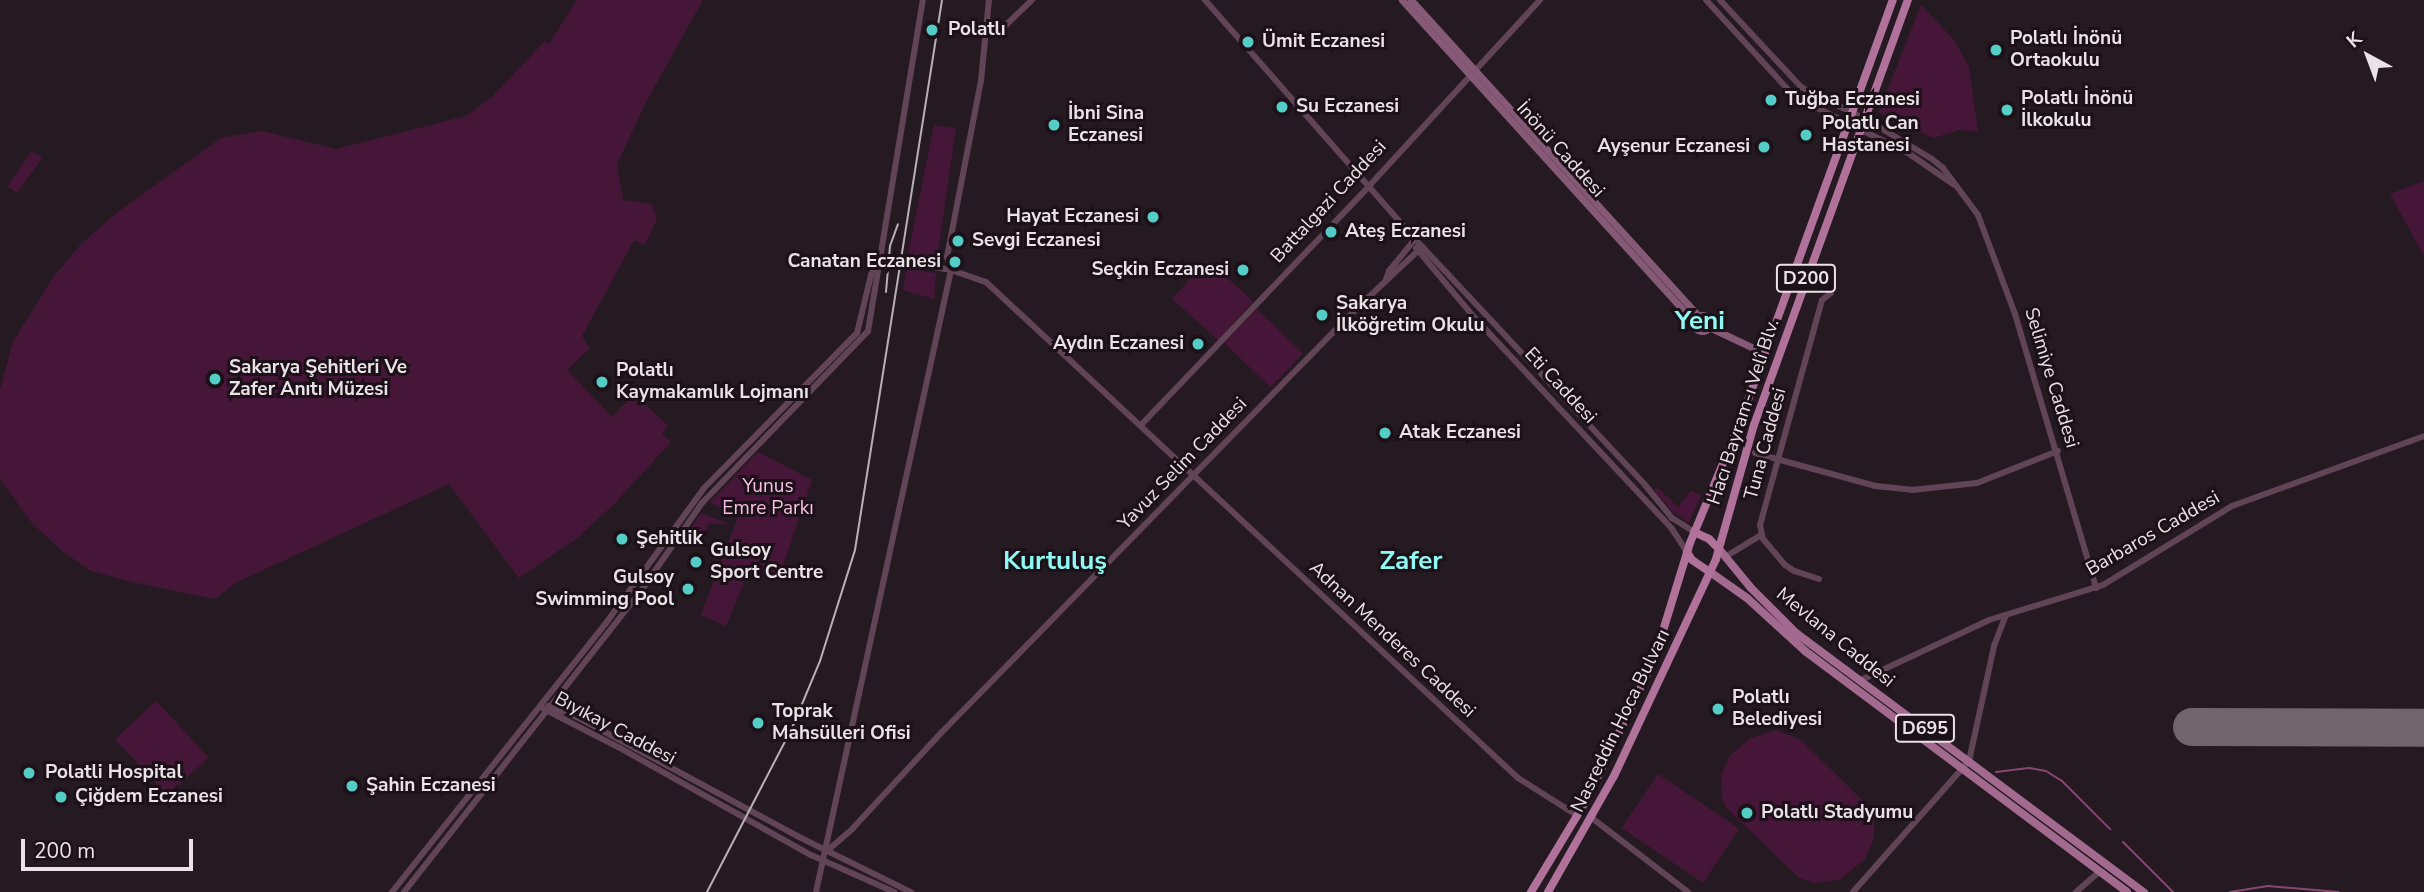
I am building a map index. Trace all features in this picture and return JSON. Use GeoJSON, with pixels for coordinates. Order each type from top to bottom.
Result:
{"type":"FeatureCollection","features":[{"type":"Feature","properties":{"kind":"highway","name":"Hacı Bayram-ı Velî Blv."},"geometry":{"type":"LineString","coordinates":[[1688,547],[1733,440],[1893,0]]}},
{"type":"Feature","properties":{"kind":"highway","name":"Hacı Bayram-ı Velî Blv."},"geometry":{"type":"LineString","coordinates":[[1716,559],[1747,446],[1798,298],[1908,0]]}},
{"type":"Feature","properties":{"kind":"highway"},"geometry":{"type":"LineString","coordinates":[[1694,532],[1719,549]]}},
{"type":"Feature","properties":{"kind":"highway"},"geometry":{"type":"LineString","coordinates":[[1688,547],[1692,560],[1710,572]]}},
{"type":"Feature","properties":{"kind":"highway","name":"Nasreddin Hoca Bulvarı"},"geometry":{"type":"LineString","coordinates":[[1531,892],[1577,816],[1617,742],[1654,660],[1688,547]]}},
{"type":"Feature","properties":{"kind":"highway","name":"Nasreddin Hoca Bulvarı"},"geometry":{"type":"LineString","coordinates":[[1548,892],[1592,818],[1716,559]]}},
{"type":"Feature","properties":{"kind":"main road","name":"İnönü Caddesi"},"geometry":{"type":"LineString","coordinates":[[1402,0],[1475,74]]}},
{"type":"Feature","properties":{"kind":"main road","name":"İnönü Caddesi"},"geometry":{"type":"LineString","coordinates":[[1411,0],[1697,319],[1707,317],[1709,327]]}},
{"type":"Feature","properties":{"kind":"main road"},"geometry":{"type":"LineString","coordinates":[[1697,319],[1698,331],[1709,327],[1764,353]]}},
{"type":"Feature","properties":{"kind":"main road","name":"Mevlana Caddesi"},"geometry":{"type":"LineString","coordinates":[[1719,549],[1779,617],[2127,892]]}},
{"type":"Feature","properties":{"kind":"main road","name":"Mevlana Caddesi"},"geometry":{"type":"LineString","coordinates":[[1710,572],[1747,598],[1805,651],[2144,892]]}},
{"type":"Feature","properties":{"kind":"street"},"geometry":{"type":"LineString","coordinates":[[391,892],[641,591],[702,503],[868,331],[923,0]]}},
{"type":"Feature","properties":{"kind":"street"},"geometry":{"type":"LineString","coordinates":[[816,892],[951,270],[947,257],[981,81],[989,0]]}},
{"type":"Feature","properties":{"kind":"street"},"geometry":{"type":"LineString","coordinates":[[986,27],[1000,28],[1006,25],[1032,0]]}},
{"type":"Feature","properties":{"kind":"street","name":"Eti Caddesi"},"geometry":{"type":"LineString","coordinates":[[1205,0],[1415,239],[1419,249],[1688,547]]}},
{"type":"Feature","properties":{"kind":"street","name":"Battalgazi Caddesi"},"geometry":{"type":"LineString","coordinates":[[1141,425],[1369,186],[1407,142],[1475,74],[1540,0]]}},
{"type":"Feature","properties":{"kind":"street","name":"Selimiye Caddesi"},"geometry":{"type":"LineString","coordinates":[[1706,0],[1795,97],[1908,153],[1956,186]]}},
{"type":"Feature","properties":{"kind":"street","name":"Selimiye Caddesi"},"geometry":{"type":"LineString","coordinates":[[1720,0],[1801,87],[1864,118],[1932,159],[1978,215],[1989,240],[2058,452],[2096,588]]}},
{"type":"Feature","properties":{"kind":"street","name":"Yavuz Selim Caddesi"},"geometry":{"type":"LineString","coordinates":[[1386,279],[1389,271],[1415,239]]}},
{"type":"Feature","properties":{"kind":"street","name":"Eti Caddesi"},"geometry":{"type":"LineString","coordinates":[[1419,249],[1645,485],[1672,518],[1694,532]]}},
{"type":"Feature","properties":{"kind":"street","name":"Yavuz Selim Caddesi"},"geometry":{"type":"LineString","coordinates":[[827,851],[853,828],[942,732],[1386,279],[1393,276],[1419,249]]}},
{"type":"Feature","properties":{"kind":"street"},"geometry":{"type":"LineString","coordinates":[[404,892],[546,708],[704,488],[857,333],[871,275],[881,257]]}},
{"type":"Feature","properties":{"kind":"street","name":"Adnan Menderes Caddesi"},"geometry":{"type":"LineString","coordinates":[[881,257],[951,270],[986,282],[1518,778],[1577,816]]}},
{"type":"Feature","properties":{"kind":"street","name":"Tuna Caddesi"},"geometry":{"type":"LineString","coordinates":[[1761,535],[1760,525],[1822,300],[1831,293]]}},
{"type":"Feature","properties":{"kind":"street"},"geometry":{"type":"LineString","coordinates":[[1798,298],[1808,301]]}},
{"type":"Feature","properties":{"kind":"street","name":"Barbaros Caddesi"},"geometry":{"type":"LineString","coordinates":[[1861,680],[2006,615],[2096,588],[2232,506],[2424,436]]}},
{"type":"Feature","properties":{"kind":"street"},"geometry":{"type":"LineString","coordinates":[[1755,453],[1875,486],[1912,490],[1976,483],[2058,452]]}},
{"type":"Feature","properties":{"kind":"street"},"geometry":{"type":"LineString","coordinates":[[1725,557],[1761,535],[1790,568],[1819,579]]}},
{"type":"Feature","properties":{"kind":"street"},"geometry":{"type":"LineString","coordinates":[[1853,892],[1967,764],[1994,646],[2006,615]]}},
{"type":"Feature","properties":{"kind":"street","name":"Bıyıkay Caddesi"},"geometry":{"type":"LineString","coordinates":[[546,708],[911,892]]}},
{"type":"Feature","properties":{"kind":"street","name":"Bıyıkay Caddesi"},"geometry":{"type":"LineString","coordinates":[[546,708],[824,861],[894,892]]}},
{"type":"Feature","properties":{"kind":"street"},"geometry":{"type":"LineString","coordinates":[[1592,818],[1688,892]]}},
{"type":"Feature","properties":{"kind":"street"},"geometry":{"type":"LineString","coordinates":[[2076,892],[2100,871]]}},
{"type":"Feature","properties":{"kind":"green space"},"geometry":{"type":"Polygon","coordinates":[[[577,0],[703,0],[645,104],[617,164],[623,200],[652,204],[657,219],[645,245],[634,240],[582,336],[590,348],[567,370],[612,417],[635,394],[668,426],[662,434],[671,442],[613,505],[577,538],[519,578],[449,484],[237,582],[215,599],[91,571],[62,551],[32,523],[0,479],[0,390],[13,342],[52,279],[81,244],[119,211],[221,138],[262,131],[336,149],[466,116],[492,97],[544,42],[549,44],[577,0]]]}},
{"type":"Feature","properties":{"kind":"green space"},"geometry":{"type":"Polygon","coordinates":[[[1921,5],[1954,40],[1969,67],[1978,131],[1959,130],[1933,138],[1879,112],[1921,5]]]}},
{"type":"Feature","properties":{"kind":"green space"},"geometry":{"type":"Polygon","coordinates":[[[934,125],[956,128],[937,259],[908,254],[934,125]]]}},
{"type":"Feature","properties":{"kind":"green space"},"geometry":{"type":"Polygon","coordinates":[[[32,151],[42,158],[17,193],[7,186],[32,151]]]}},
{"type":"Feature","properties":{"kind":"green space"},"geometry":{"type":"Polygon","coordinates":[[[2424,181],[2424,256],[2390,194],[2424,181]]]}},
{"type":"Feature","properties":{"kind":"green space"},"geometry":{"type":"Polygon","coordinates":[[[1207,260],[1253,301],[1218,340],[1172,299],[1207,260]]]}},
{"type":"Feature","properties":{"kind":"green space"},"geometry":{"type":"Polygon","coordinates":[[[907,269],[936,273],[934,299],[903,290],[907,269]]]}},
{"type":"Feature","properties":{"kind":"green space"},"geometry":{"type":"Polygon","coordinates":[[[1257,309],[1303,353],[1270,387],[1224,343],[1257,309]]]}},
{"type":"Feature","properties":{"kind":"green space","name":"Yunus Emre Parkı"},"geometry":{"type":"Polygon","coordinates":[[[758,452],[812,480],[780,575],[748,572],[726,626],[701,615],[738,517],[710,502],[758,452]]]}},
{"type":"Feature","properties":{"kind":"green space"},"geometry":{"type":"Polygon","coordinates":[[[1658,488],[1678,507],[1691,491],[1701,495],[1689,523],[1672,511],[1654,490],[1658,488]]]}},
{"type":"Feature","properties":{"kind":"green space"},"geometry":{"type":"Polygon","coordinates":[[[701,513],[732,525],[709,523],[699,548],[681,543],[701,513]]]}},
{"type":"Feature","properties":{"kind":"green space"},"geometry":{"type":"Polygon","coordinates":[[[156,701],[209,757],[168,796],[115,739],[156,701]]]}},
{"type":"Feature","properties":{"kind":"green space","name":"Polatlı Stadyumu"},"geometry":{"type":"Polygon","coordinates":[[[1776,730],[1801,740],[1869,807],[1874,820],[1874,839],[1865,859],[1839,880],[1815,883],[1799,878],[1726,807],[1722,797],[1721,776],[1729,756],[1751,738],[1776,730]]]}},
{"type":"Feature","properties":{"kind":"green space"},"geometry":{"type":"Polygon","coordinates":[[[1658,774],[1739,829],[1703,883],[1622,828],[1658,774]]]}},
{"type":"Feature","properties":{"kind":"waterway"},"geometry":{"type":"LineString","coordinates":[[1996,772],[2029,768],[2046,771],[2062,781],[2110,829]]}},
{"type":"Feature","properties":{"kind":"waterway"},"geometry":{"type":"LineString","coordinates":[[2123,842],[2173,892]]}},
{"type":"Feature","properties":{"kind":"waterway"},"geometry":{"type":"LineString","coordinates":[[2230,892],[2267,886],[2339,892]]}},
{"type":"Feature","properties":{"kind":"runway"},"geometry":{"type":"LineString","coordinates":[[2192,727],[2424,728]]}},
{"type":"Feature","properties":{"kind":"railway"},"geometry":{"type":"LineString","coordinates":[[707,892],[792,728],[820,661],[855,550],[942,0]]}},
{"type":"Feature","properties":{"kind":"railway"},"geometry":{"type":"LineString","coordinates":[[886,292],[890,246],[898,224]]}},
{"type":"Feature","properties":{"kind":"place","name":"Polatlı"},"geometry":{"type":"Point","coordinates":[932,30]}},
{"type":"Feature","properties":{"kind":"place","name":"Ümit Eczanesi"},"geometry":{"type":"Point","coordinates":[1248,42]}},
{"type":"Feature","properties":{"kind":"place","name":"Polatlı İnönü Ortaokulu"},"geometry":{"type":"Point","coordinates":[1996,50]}},
{"type":"Feature","properties":{"kind":"place","name":"Tuğba Eczanesi"},"geometry":{"type":"Point","coordinates":[1771,100]}},
{"type":"Feature","properties":{"kind":"place","name":"Su Eczanesi"},"geometry":{"type":"Point","coordinates":[1282,107]}},
{"type":"Feature","properties":{"kind":"place","name":"Polatlı İnönü İlkokulu"},"geometry":{"type":"Point","coordinates":[2007,110]}},
{"type":"Feature","properties":{"kind":"place","name":"İbni Sina Eczanesi"},"geometry":{"type":"Point","coordinates":[1054,125]}},
{"type":"Feature","properties":{"kind":"place","name":"Polatlı Can Hastanesi"},"geometry":{"type":"Point","coordinates":[1806,135]}},
{"type":"Feature","properties":{"kind":"place","name":"Ayşenur Eczanesi"},"geometry":{"type":"Point","coordinates":[1764,147]}},
{"type":"Feature","properties":{"kind":"place","name":"Hayat Eczanesi"},"geometry":{"type":"Point","coordinates":[1153,217]}},
{"type":"Feature","properties":{"kind":"place","name":"Ateş Eczanesi"},"geometry":{"type":"Point","coordinates":[1331,232]}},
{"type":"Feature","properties":{"kind":"place","name":"Sevgi Eczanesi"},"geometry":{"type":"Point","coordinates":[958,241]}},
{"type":"Feature","properties":{"kind":"place","name":"Canatan Eczanesi"},"geometry":{"type":"Point","coordinates":[955,262]}},
{"type":"Feature","properties":{"kind":"place","name":"Seçkin Eczanesi"},"geometry":{"type":"Point","coordinates":[1243,270]}},
{"type":"Feature","properties":{"kind":"place","name":"Sakarya İlköğretim Okulu"},"geometry":{"type":"Point","coordinates":[1322,315]}},
{"type":"Feature","properties":{"kind":"place","name":"Aydın Eczanesi"},"geometry":{"type":"Point","coordinates":[1198,344]}},
{"type":"Feature","properties":{"kind":"place","name":"Sakarya Şehitleri Ve Zafer Anıtı Müzesi"},"geometry":{"type":"Point","coordinates":[215,379]}},
{"type":"Feature","properties":{"kind":"place","name":"Polatlı Kaymakamlık Lojmanı"},"geometry":{"type":"Point","coordinates":[602,382]}},
{"type":"Feature","properties":{"kind":"place","name":"Atak Eczanesi"},"geometry":{"type":"Point","coordinates":[1385,433]}},
{"type":"Feature","properties":{"kind":"place","name":"Şehitlik"},"geometry":{"type":"Point","coordinates":[622,539]}},
{"type":"Feature","properties":{"kind":"place","name":"Gulsoy Sport Centre"},"geometry":{"type":"Point","coordinates":[696,562]}},
{"type":"Feature","properties":{"kind":"place","name":"Gulsoy Swimming Pool"},"geometry":{"type":"Point","coordinates":[688,589]}},
{"type":"Feature","properties":{"kind":"place","name":"Polatlı Belediyesi"},"geometry":{"type":"Point","coordinates":[1718,709]}},
{"type":"Feature","properties":{"kind":"place","name":"Toprak Mahsülleri Ofisi"},"geometry":{"type":"Point","coordinates":[758,723]}},
{"type":"Feature","properties":{"kind":"place","name":"Polatli Hospital"},"geometry":{"type":"Point","coordinates":[29,773]}},
{"type":"Feature","properties":{"kind":"place","name":"Şahin Eczanesi"},"geometry":{"type":"Point","coordinates":[352,786]}},
{"type":"Feature","properties":{"kind":"place","name":"Çiğdem Eczanesi"},"geometry":{"type":"Point","coordinates":[61,797]}},
{"type":"Feature","properties":{"kind":"place","name":"Polatlı Stadyumu"},"geometry":{"type":"Point","coordinates":[1747,813]}},
{"type":"Feature","properties":{"kind":"district","name":"Yeni"},"geometry":{"type":"Point","coordinates":[1700,321]}},
{"type":"Feature","properties":{"kind":"district","name":"Kurtuluş"},"geometry":{"type":"Point","coordinates":[1055,561]}},
{"type":"Feature","properties":{"kind":"district","name":"Zafer"},"geometry":{"type":"Point","coordinates":[1411,561]}}]}
